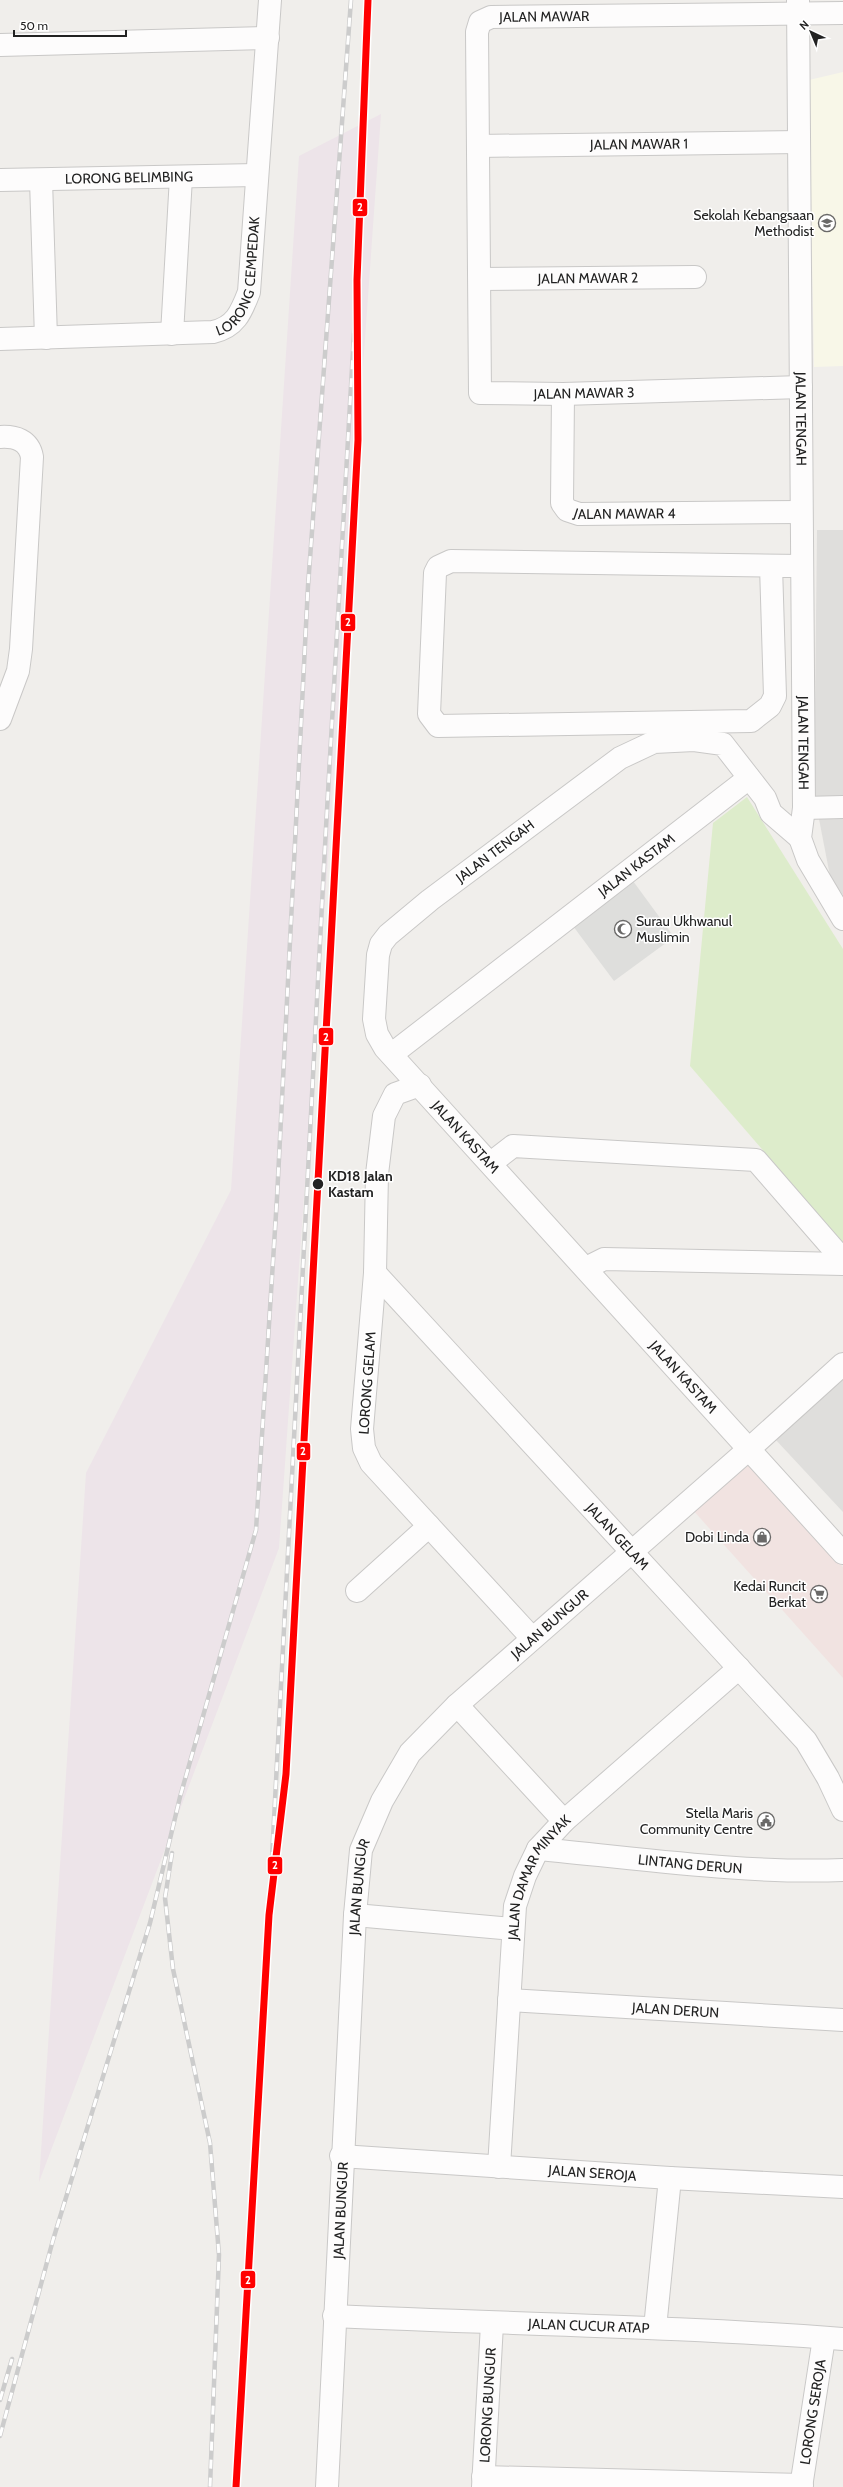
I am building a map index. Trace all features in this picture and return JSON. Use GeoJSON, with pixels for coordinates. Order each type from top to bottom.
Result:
{"type":"FeatureCollection","features":[{"type":"Feature","properties":{"kind":"street","name":"LORONG CEMPEDAK"},"geometry":{"type":"LineString","coordinates":[[0,339],[213,332],[226,329],[244,307],[249,292],[270,0]]}},
{"type":"Feature","properties":{"kind":"street","name":"JALAN MAWAR"},"geometry":{"type":"LineString","coordinates":[[480,279],[477,32],[480,22],[491,17],[798,7],[843,13]]}},
{"type":"Feature","properties":{"kind":"street","name":"JALAN TENGAH"},"geometry":{"type":"LineString","coordinates":[[798,7],[804,808],[800,838],[808,860],[843,919]]}},
{"type":"Feature","properties":{"kind":"street"},"geometry":{"type":"LineString","coordinates":[[0,45],[268,38]]}},
{"type":"Feature","properties":{"kind":"street","name":"JALAN MAWAR 1"},"geometry":{"type":"LineString","coordinates":[[478,146],[799,142]]}},
{"type":"Feature","properties":{"kind":"street","name":"LORONG BELIMBING"},"geometry":{"type":"LineString","coordinates":[[0,180],[257,175]]}},
{"type":"Feature","properties":{"kind":"street"},"geometry":{"type":"LineString","coordinates":[[172,334],[181,177]]}},
{"type":"Feature","properties":{"kind":"street"},"geometry":{"type":"LineString","coordinates":[[41,180],[46,338]]}},
{"type":"Feature","properties":{"kind":"street","name":"JALAN MAWAR 2"},"geometry":{"type":"LineString","coordinates":[[480,279],[696,277]]}},
{"type":"Feature","properties":{"kind":"street","name":"JALAN MAWAR 3"},"geometry":{"type":"LineString","coordinates":[[480,279],[480,393],[563,394],[801,387]]}},
{"type":"Feature","properties":{"kind":"street","name":"JALAN MAWAR 4"},"geometry":{"type":"LineString","coordinates":[[563,394],[562,503],[568,510],[579,514],[801,512]]}},
{"type":"Feature","properties":{"kind":"street"},"geometry":{"type":"LineString","coordinates":[[0,437],[13,436],[23,441],[31,449],[32,456],[21,649],[18,671],[0,719]]}},
{"type":"Feature","properties":{"kind":"street"},"geometry":{"type":"LineString","coordinates":[[770,566],[775,696],[770,706],[752,721],[438,726],[430,714],[435,573],[438,566],[451,562],[801,566]]}},
{"type":"Feature","properties":{"kind":"street","name":"JALAN TENGAH"},"geometry":{"type":"LineString","coordinates":[[392,1054],[380,1041],[375,1027],[378,955],[380,944],[388,935],[430,900],[620,758],[654,742],[694,740],[723,744],[765,798],[771,813],[800,838]]}},
{"type":"Feature","properties":{"kind":"street","name":"JALAN KASTAM"},"geometry":{"type":"LineString","coordinates":[[749,778],[392,1054],[842,1550]]}},
{"type":"Feature","properties":{"kind":"street"},"geometry":{"type":"LineString","coordinates":[[804,808],[843,807]]}},
{"type":"Feature","properties":{"kind":"street","name":"LORONG GELAM"},"geometry":{"type":"LineString","coordinates":[[420,1085],[395,1094],[384,1116],[377,1174],[375,1274],[362,1429],[364,1448],[372,1463],[532,1638]]}},
{"type":"Feature","properties":{"kind":"street"},"geometry":{"type":"LineString","coordinates":[[491,1163],[513,1146],[756,1160],[843,1260]]}},
{"type":"Feature","properties":{"kind":"street"},"geometry":{"type":"LineString","coordinates":[[586,1268],[604,1259],[843,1264]]}},
{"type":"Feature","properties":{"kind":"street","name":"JALAN GELAM"},"geometry":{"type":"LineString","coordinates":[[375,1274],[806,1741],[828,1778],[843,1810]]}},
{"type":"Feature","properties":{"kind":"street"},"geometry":{"type":"LineString","coordinates":[[750,1449],[843,1364]]}},
{"type":"Feature","properties":{"kind":"street","name":"JALAN BUNGUR"},"geometry":{"type":"LineString","coordinates":[[327,2487],[341,2156],[355,1915],[361,1850],[382,1800],[410,1753],[457,1705],[750,1449]]}},
{"type":"Feature","properties":{"kind":"street"},"geometry":{"type":"LineString","coordinates":[[357,1591],[429,1526]]}},
{"type":"Feature","properties":{"kind":"street","name":"JALAN DAMAR MINYAK"},"geometry":{"type":"LineString","coordinates":[[499,2167],[515,1906],[525,1876],[538,1849],[564,1821],[739,1668]]}},
{"type":"Feature","properties":{"kind":"street"},"geometry":{"type":"LineString","coordinates":[[457,1705],[564,1821]]}},
{"type":"Feature","properties":{"kind":"street","name":"LINTANG DERUN"},"geometry":{"type":"LineString","coordinates":[[538,1849],[697,1864],[814,1871],[843,1870]]}},
{"type":"Feature","properties":{"kind":"street"},"geometry":{"type":"LineString","coordinates":[[355,1915],[513,1929]]}},
{"type":"Feature","properties":{"kind":"street","name":"JALAN DERUN"},"geometry":{"type":"LineString","coordinates":[[509,2000],[690,2013],[843,2020]]}},
{"type":"Feature","properties":{"kind":"street","name":"JALAN SEROJA"},"geometry":{"type":"LineString","coordinates":[[341,2156],[670,2178],[843,2186]]}},
{"type":"Feature","properties":{"kind":"street"},"geometry":{"type":"LineString","coordinates":[[655,2328],[670,2178]]}},
{"type":"Feature","properties":{"kind":"street","name":"JALAN CUCUR ATAP"},"geometry":{"type":"LineString","coordinates":[[334,2316],[492,2324],[655,2328],[834,2338]]}},
{"type":"Feature","properties":{"kind":"street","name":"LORONG BUNGUR"},"geometry":{"type":"LineString","coordinates":[[483,2482],[492,2324]]}},
{"type":"Feature","properties":{"kind":"street","name":"LORONG SEROJA"},"geometry":{"type":"LineString","coordinates":[[801,2486],[834,2338]]}},
{"type":"Feature","properties":{"kind":"street"},"geometry":{"type":"LineString","coordinates":[[483,2482],[801,2486]]}},
{"type":"Feature","properties":{"kind":"shaded area","name":"Sekolah Kebangsaan Methodist"},"geometry":{"type":"Polygon","coordinates":[[[843,72],[843,366],[814,367],[809,80],[843,72]]]}},
{"type":"Feature","properties":{"kind":"shaded area"},"geometry":{"type":"Polygon","coordinates":[[[381,114],[279,1548],[39,2182],[86,1473],[231,1190],[299,156],[381,114]]]}},
{"type":"Feature","properties":{"kind":"shaded area"},"geometry":{"type":"Polygon","coordinates":[[[817,530],[843,530],[843,895],[830,876],[814,793],[817,530]]]}},
{"type":"Feature","properties":{"kind":"shaded area"},"geometry":{"type":"Polygon","coordinates":[[[633,881],[674,937],[614,981],[573,926],[633,881]]]}},
{"type":"Feature","properties":{"kind":"shaded area"},"geometry":{"type":"Polygon","coordinates":[[[843,1380],[843,1512],[775,1439],[843,1380]]]}},
{"type":"Feature","properties":{"kind":"shaded area"},"geometry":{"type":"Polygon","coordinates":[[[747,1461],[843,1567],[843,1678],[692,1509],[747,1461]]]}},
{"type":"Feature","properties":{"kind":"green space"},"geometry":{"type":"Polygon","coordinates":[[[747,797],[843,949],[843,1243],[690,1066],[713,823],[747,797]]]}},
{"type":"Feature","properties":{"kind":"railway"},"geometry":{"type":"LineString","coordinates":[[0,2436],[53,2240],[150,1923],[180,1797],[256,1530],[277,1198],[308,586],[351,0]]}},
{"type":"Feature","properties":{"kind":"railway"},"geometry":{"type":"LineString","coordinates":[[269,1915],[326,828],[357,280]]}},
{"type":"Feature","properties":{"kind":"railway"},"geometry":{"type":"LineString","coordinates":[[172,1853],[165,1898],[173,1969],[210,2143],[219,2255],[210,2487]]}},
{"type":"Feature","properties":{"kind":"railway"},"geometry":{"type":"LineString","coordinates":[[0,2400],[12,2359]]}},
{"type":"Feature","properties":{"kind":"rail line","name":"2"},"geometry":{"type":"LineString","coordinates":[[236,2487],[269,1915],[286,1774],[358,440],[357,280],[368,0]]}},
{"type":"Feature","properties":{"kind":"place","name":"Sekolah Kebangsaan Methodist"},"geometry":{"type":"Point","coordinates":[827,223]}},
{"type":"Feature","properties":{"kind":"place","name":"Surau Ukhwanul Muslimin"},"geometry":{"type":"Point","coordinates":[623,929]}},
{"type":"Feature","properties":{"kind":"place","name":"KD18 Jalan Kastam"},"geometry":{"type":"Point","coordinates":[318,1184]}},
{"type":"Feature","properties":{"kind":"place","name":"Dobi Linda"},"geometry":{"type":"Point","coordinates":[762,1537]}},
{"type":"Feature","properties":{"kind":"place","name":"Kedai Runcit Berkat"},"geometry":{"type":"Point","coordinates":[819,1594]}},
{"type":"Feature","properties":{"kind":"place","name":"Stella Maris Community Centre"},"geometry":{"type":"Point","coordinates":[766,1821]}}]}
